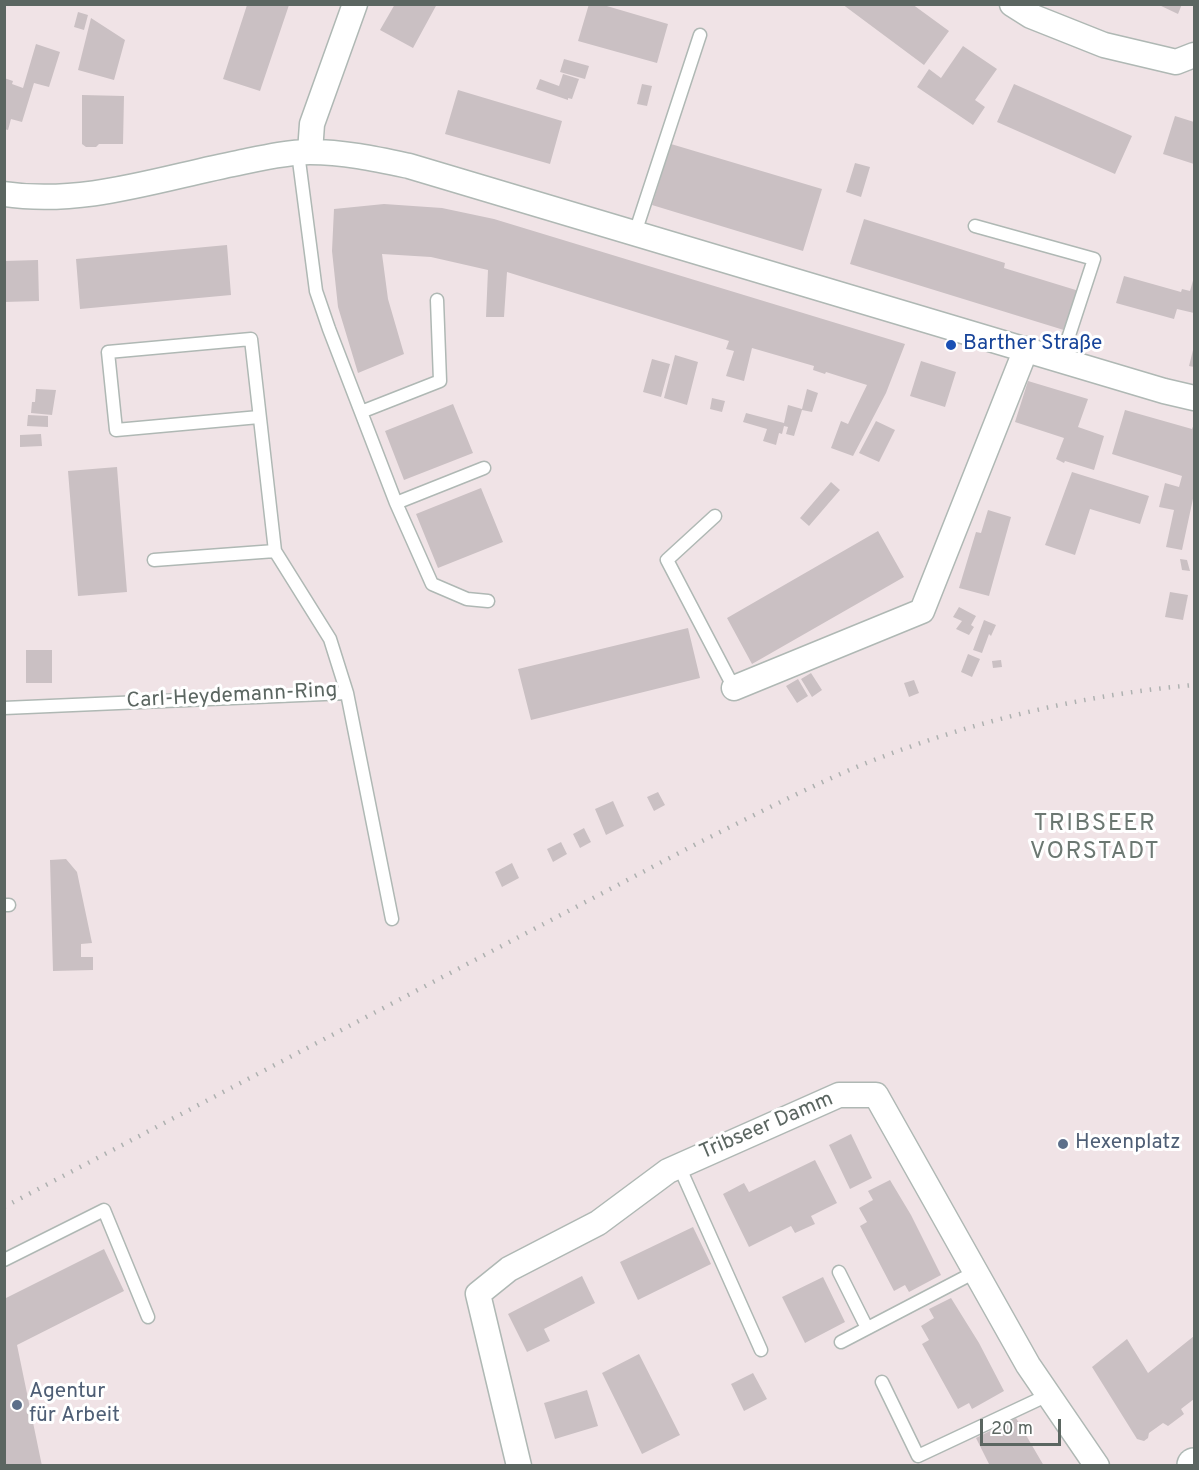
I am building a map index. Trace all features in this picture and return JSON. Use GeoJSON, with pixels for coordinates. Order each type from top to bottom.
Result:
{"type":"FeatureCollection","features":[{"type":"Feature","properties":{"kind":"street"},"geometry":{"type":"LineString","coordinates":[[304,152],[355,4]]}},
{"type":"Feature","properties":{"kind":"street"},"geometry":{"type":"LineString","coordinates":[[1011,4],[1031,16],[1104,45],[1188,62]]}},
{"type":"Feature","properties":{"kind":"street"},"geometry":{"type":"LineString","coordinates":[[4,194],[87,195],[140,186],[189,173],[272,156],[304,152],[359,155],[409,166],[1194,398]]}},
{"type":"Feature","properties":{"kind":"street"},"geometry":{"type":"LineString","coordinates":[[734,688],[922,611],[1026,349]]}},
{"type":"Feature","properties":{"kind":"street","name":"Tribseer Damm"},"geometry":{"type":"LineString","coordinates":[[519,1466],[478,1294],[509,1269],[598,1223],[668,1171],[838,1095],[876,1095],[1028,1365],[1097,1466]]}},
{"type":"Feature","properties":{"kind":"lane"},"geometry":{"type":"LineString","coordinates":[[635,233],[700,35]]}},
{"type":"Feature","properties":{"kind":"lane"},"geometry":{"type":"LineString","coordinates":[[304,152],[316,291],[328,329],[396,502],[432,584],[467,599],[488,601]]}},
{"type":"Feature","properties":{"kind":"lane"},"geometry":{"type":"LineString","coordinates":[[975,226],[1094,259],[1061,360]]}},
{"type":"Feature","properties":{"kind":"lane"},"geometry":{"type":"LineString","coordinates":[[361,412],[440,381],[437,300]]}},
{"type":"Feature","properties":{"kind":"lane","name":"Carl-Heydemann-Ring"},"geometry":{"type":"LineString","coordinates":[[4,708],[347,693],[330,639],[275,551],[251,339],[108,352],[116,430],[259,417]]}},
{"type":"Feature","properties":{"kind":"lane"},"geometry":{"type":"LineString","coordinates":[[396,502],[484,468]]}},
{"type":"Feature","properties":{"kind":"lane"},"geometry":{"type":"LineString","coordinates":[[715,516],[667,560],[734,688]]}},
{"type":"Feature","properties":{"kind":"lane"},"geometry":{"type":"LineString","coordinates":[[154,560],[275,551]]}},
{"type":"Feature","properties":{"kind":"lane"},"geometry":{"type":"LineString","coordinates":[[347,693],[392,919]]}},
{"type":"Feature","properties":{"kind":"lane"},"geometry":{"type":"LineString","coordinates":[[679,1166],[761,1350]]}},
{"type":"Feature","properties":{"kind":"lane"},"geometry":{"type":"LineString","coordinates":[[4,1260],[104,1210],[148,1317]]}},
{"type":"Feature","properties":{"kind":"lane"},"geometry":{"type":"LineString","coordinates":[[841,1342],[976,1271]]}},
{"type":"Feature","properties":{"kind":"lane"},"geometry":{"type":"LineString","coordinates":[[839,1272],[867,1329]]}},
{"type":"Feature","properties":{"kind":"lane"},"geometry":{"type":"LineString","coordinates":[[882,1382],[918,1456],[1048,1395]]}},
{"type":"Feature","properties":{"kind":"building"},"geometry":{"type":"Polygon","coordinates":[[[395,4],[437,4],[413,48],[380,30],[395,4]]]}},
{"type":"Feature","properties":{"kind":"building"},"geometry":{"type":"Polygon","coordinates":[[[589,4],[600,4],[668,24],[657,63],[578,41],[589,4]]]}},
{"type":"Feature","properties":{"kind":"building"},"geometry":{"type":"Polygon","coordinates":[[[842,4],[912,4],[949,31],[924,65],[842,4]]]}},
{"type":"Feature","properties":{"kind":"building"},"geometry":{"type":"Polygon","coordinates":[[[1157,4],[1182,4],[1178,14],[1157,4]]]}},
{"type":"Feature","properties":{"kind":"building"},"geometry":{"type":"Polygon","coordinates":[[[247,5],[289,5],[260,91],[223,79],[247,5]]]}},
{"type":"Feature","properties":{"kind":"building"},"geometry":{"type":"Polygon","coordinates":[[[78,12],[88,15],[84,30],[74,27],[78,12]]]}},
{"type":"Feature","properties":{"kind":"building"},"geometry":{"type":"Polygon","coordinates":[[[91,18],[125,40],[114,80],[78,70],[91,18]]]}},
{"type":"Feature","properties":{"kind":"building"},"geometry":{"type":"Polygon","coordinates":[[[36,44],[60,52],[49,87],[34,83],[22,122],[11,119],[8,130],[4,129],[4,78],[23,88],[36,44]]]}},
{"type":"Feature","properties":{"kind":"building"},"geometry":{"type":"Polygon","coordinates":[[[963,46],[997,69],[975,100],[985,107],[973,125],[917,87],[929,69],[941,78],[963,46]]]}},
{"type":"Feature","properties":{"kind":"building"},"geometry":{"type":"Polygon","coordinates":[[[564,59],[589,66],[585,79],[560,72],[564,59]]]}},
{"type":"Feature","properties":{"kind":"building"},"geometry":{"type":"Polygon","coordinates":[[[563,74],[579,79],[572,99],[568,98],[568,100],[536,89],[540,79],[559,86],[563,74]]]}},
{"type":"Feature","properties":{"kind":"building"},"geometry":{"type":"Polygon","coordinates":[[[642,84],[652,86],[647,106],[637,104],[642,84]]]}},
{"type":"Feature","properties":{"kind":"building"},"geometry":{"type":"Polygon","coordinates":[[[1014,84],[1132,136],[1115,174],[997,122],[1014,84]]]}},
{"type":"Feature","properties":{"kind":"building"},"geometry":{"type":"Polygon","coordinates":[[[458,90],[562,121],[550,164],[445,134],[458,90]]]}},
{"type":"Feature","properties":{"kind":"building"},"geometry":{"type":"Polygon","coordinates":[[[82,95],[124,96],[123,144],[99,144],[96,147],[86,147],[82,144],[82,95]]]}},
{"type":"Feature","properties":{"kind":"building"},"geometry":{"type":"Polygon","coordinates":[[[1175,116],[1194,122],[1194,164],[1163,154],[1175,116]]]}},
{"type":"Feature","properties":{"kind":"building"},"geometry":{"type":"Polygon","coordinates":[[[671,144],[822,189],[803,251],[652,205],[671,144]]]}},
{"type":"Feature","properties":{"kind":"building"},"geometry":{"type":"Polygon","coordinates":[[[855,163],[870,167],[861,197],[846,192],[855,163]]]}},
{"type":"Feature","properties":{"kind":"building"},"geometry":{"type":"Polygon","coordinates":[[[384,204],[442,208],[494,219],[905,344],[886,393],[853,456],[831,448],[841,421],[848,424],[867,385],[826,372],[825,374],[813,370],[814,366],[752,348],[744,381],[726,376],[734,351],[726,349],[729,341],[507,272],[504,317],[486,317],[488,270],[431,257],[382,254],[388,299],[404,354],[358,373],[338,307],[332,251],[334,209],[384,204]]]}},
{"type":"Feature","properties":{"kind":"building"},"geometry":{"type":"Polygon","coordinates":[[[864,219],[1005,263],[1004,268],[1079,291],[1067,331],[850,264],[864,219]]]}},
{"type":"Feature","properties":{"kind":"building"},"geometry":{"type":"Polygon","coordinates":[[[227,245],[231,295],[80,309],[76,259],[227,245]]]}},
{"type":"Feature","properties":{"kind":"building"},"geometry":{"type":"Polygon","coordinates":[[[38,260],[39,301],[4,302],[4,261],[38,260]]]}},
{"type":"Feature","properties":{"kind":"building"},"geometry":{"type":"Polygon","coordinates":[[[1124,276],[1181,292],[1182,289],[1190,291],[1194,277],[1194,313],[1177,309],[1174,319],[1116,303],[1124,276]]]}},
{"type":"Feature","properties":{"kind":"building"},"geometry":{"type":"Polygon","coordinates":[[[1194,346],[1194,367],[1189,366],[1194,346]]]}},
{"type":"Feature","properties":{"kind":"building"},"geometry":{"type":"Polygon","coordinates":[[[675,355],[698,362],[687,405],[664,398],[675,355]]]}},
{"type":"Feature","properties":{"kind":"building"},"geometry":{"type":"Polygon","coordinates":[[[652,359],[670,364],[661,397],[643,392],[652,359]]]}},
{"type":"Feature","properties":{"kind":"building"},"geometry":{"type":"Polygon","coordinates":[[[921,361],[956,372],[945,407],[910,396],[921,361]]]}},
{"type":"Feature","properties":{"kind":"building"},"geometry":{"type":"Polygon","coordinates":[[[1028,381],[1088,399],[1078,427],[1104,436],[1094,470],[1056,459],[1064,438],[1015,422],[1028,381]]]}},
{"type":"Feature","properties":{"kind":"building"},"geometry":{"type":"Polygon","coordinates":[[[36,389],[56,390],[52,415],[31,413],[36,389]]]}},
{"type":"Feature","properties":{"kind":"building"},"geometry":{"type":"Polygon","coordinates":[[[807,389],[818,393],[812,412],[802,410],[794,436],[786,434],[788,427],[784,426],[782,434],[779,433],[776,445],[763,441],[767,429],[743,422],[746,413],[784,423],[788,405],[802,409],[807,389]]]}},
{"type":"Feature","properties":{"kind":"building"},"geometry":{"type":"Polygon","coordinates":[[[712,398],[725,401],[722,412],[710,409],[712,398]]]}},
{"type":"Feature","properties":{"kind":"building"},"geometry":{"type":"Polygon","coordinates":[[[453,404],[473,453],[404,480],[385,431],[453,404]]]}},
{"type":"Feature","properties":{"kind":"building"},"geometry":{"type":"Polygon","coordinates":[[[1125,410],[1192,429],[1194,424],[1194,494],[1182,550],[1166,547],[1174,510],[1159,507],[1165,483],[1179,487],[1182,476],[1112,454],[1125,410]]]}},
{"type":"Feature","properties":{"kind":"building"},"geometry":{"type":"Polygon","coordinates":[[[28,415],[48,416],[48,427],[27,426],[28,415]]]}},
{"type":"Feature","properties":{"kind":"building"},"geometry":{"type":"Polygon","coordinates":[[[876,421],[895,430],[879,462],[859,453],[876,421]]]}},
{"type":"Feature","properties":{"kind":"building"},"geometry":{"type":"Polygon","coordinates":[[[41,434],[42,446],[20,447],[20,435],[41,434]]]}},
{"type":"Feature","properties":{"kind":"building"},"geometry":{"type":"Polygon","coordinates":[[[117,467],[127,592],[78,596],[68,471],[117,467]]]}},
{"type":"Feature","properties":{"kind":"building"},"geometry":{"type":"Polygon","coordinates":[[[1072,472],[1149,496],[1140,524],[1090,509],[1075,555],[1045,545],[1072,472]]]}},
{"type":"Feature","properties":{"kind":"building"},"geometry":{"type":"Polygon","coordinates":[[[831,482],[840,490],[809,526],[800,518],[831,482]]]}},
{"type":"Feature","properties":{"kind":"building"},"geometry":{"type":"Polygon","coordinates":[[[481,488],[503,542],[438,568],[416,514],[481,488]]]}},
{"type":"Feature","properties":{"kind":"building"},"geometry":{"type":"Polygon","coordinates":[[[988,510],[1011,517],[989,596],[959,588],[976,532],[981,533],[988,510]]]}},
{"type":"Feature","properties":{"kind":"building"},"geometry":{"type":"Polygon","coordinates":[[[878,531],[904,577],[752,664],[727,618],[878,531]]]}},
{"type":"Feature","properties":{"kind":"building"},"geometry":{"type":"Polygon","coordinates":[[[1180,559],[1187,560],[1190,571],[1182,570],[1180,559]]]}},
{"type":"Feature","properties":{"kind":"building"},"geometry":{"type":"Polygon","coordinates":[[[1170,592],[1188,595],[1183,620],[1165,617],[1170,592]]]}},
{"type":"Feature","properties":{"kind":"building"},"geometry":{"type":"Polygon","coordinates":[[[959,607],[976,616],[971,625],[974,627],[969,635],[956,629],[962,621],[953,617],[959,607]]]}},
{"type":"Feature","properties":{"kind":"building"},"geometry":{"type":"Polygon","coordinates":[[[984,620],[996,625],[991,636],[989,634],[982,653],[973,650],[984,620]]]}},
{"type":"Feature","properties":{"kind":"building"},"geometry":{"type":"Polygon","coordinates":[[[688,628],[700,678],[531,720],[518,669],[688,628]]]}},
{"type":"Feature","properties":{"kind":"building"},"geometry":{"type":"Polygon","coordinates":[[[26,650],[52,650],[52,683],[26,683],[26,650]]]}},
{"type":"Feature","properties":{"kind":"building"},"geometry":{"type":"Polygon","coordinates":[[[968,654],[980,659],[972,677],[961,672],[968,654]]]}},
{"type":"Feature","properties":{"kind":"building"},"geometry":{"type":"Polygon","coordinates":[[[1001,660],[1002,667],[993,668],[992,661],[1001,660]]]}},
{"type":"Feature","properties":{"kind":"building"},"geometry":{"type":"Polygon","coordinates":[[[811,673],[822,690],[812,697],[801,679],[811,673]]]}},
{"type":"Feature","properties":{"kind":"building"},"geometry":{"type":"Polygon","coordinates":[[[798,679],[808,696],[797,703],[786,686],[798,679]]]}},
{"type":"Feature","properties":{"kind":"building"},"geometry":{"type":"Polygon","coordinates":[[[914,680],[919,693],[909,697],[904,683],[914,680]]]}},
{"type":"Feature","properties":{"kind":"building"},"geometry":{"type":"Polygon","coordinates":[[[658,792],[665,805],[654,811],[647,797],[658,792]]]}},
{"type":"Feature","properties":{"kind":"building"},"geometry":{"type":"Polygon","coordinates":[[[613,801],[624,826],[606,835],[595,809],[613,801]]]}},
{"type":"Feature","properties":{"kind":"building"},"geometry":{"type":"Polygon","coordinates":[[[584,828],[591,842],[580,848],[573,834],[584,828]]]}},
{"type":"Feature","properties":{"kind":"building"},"geometry":{"type":"Polygon","coordinates":[[[561,842],[567,854],[553,862],[547,849],[561,842]]]}},
{"type":"Feature","properties":{"kind":"building"},"geometry":{"type":"Polygon","coordinates":[[[66,859],[77,872],[92,943],[81,944],[81,957],[93,957],[93,970],[53,971],[50,860],[66,859]]]}},
{"type":"Feature","properties":{"kind":"building"},"geometry":{"type":"Polygon","coordinates":[[[512,863],[519,878],[502,887],[495,872],[512,863]]]}},
{"type":"Feature","properties":{"kind":"building"},"geometry":{"type":"Polygon","coordinates":[[[851,1134],[872,1178],[850,1189],[829,1145],[851,1134]]]}},
{"type":"Feature","properties":{"kind":"building"},"geometry":{"type":"Polygon","coordinates":[[[815,1160],[837,1203],[811,1216],[815,1224],[795,1233],[791,1226],[749,1247],[723,1194],[744,1183],[749,1192],[815,1160]]]}},
{"type":"Feature","properties":{"kind":"building"},"geometry":{"type":"Polygon","coordinates":[[[890,1180],[911,1215],[941,1275],[909,1292],[905,1285],[894,1291],[860,1226],[867,1222],[859,1208],[873,1200],[868,1191],[890,1180]]]}},
{"type":"Feature","properties":{"kind":"building"},"geometry":{"type":"Polygon","coordinates":[[[693,1227],[711,1264],[638,1300],[620,1262],[693,1227]]]}},
{"type":"Feature","properties":{"kind":"building","name":"Agentur für Arbeit"},"geometry":{"type":"Polygon","coordinates":[[[104,1249],[124,1291],[17,1345],[42,1466],[4,1466],[4,1299],[104,1249]]]}},
{"type":"Feature","properties":{"kind":"building"},"geometry":{"type":"Polygon","coordinates":[[[582,1276],[595,1303],[544,1329],[550,1341],[527,1352],[508,1314],[582,1276]]]}},
{"type":"Feature","properties":{"kind":"building"},"geometry":{"type":"Polygon","coordinates":[[[823,1277],[845,1322],[805,1343],[782,1297],[823,1277]]]}},
{"type":"Feature","properties":{"kind":"building"},"geometry":{"type":"Polygon","coordinates":[[[951,1298],[979,1343],[1004,1391],[972,1409],[969,1403],[958,1409],[922,1344],[929,1340],[921,1326],[934,1318],[929,1309],[951,1298]]]}},
{"type":"Feature","properties":{"kind":"building"},"geometry":{"type":"Polygon","coordinates":[[[1194,1336],[1194,1399],[1181,1409],[1184,1414],[1168,1426],[1163,1423],[1149,1433],[1148,1438],[1144,1441],[1137,1439],[1092,1367],[1127,1339],[1148,1373],[1194,1336]]]}},
{"type":"Feature","properties":{"kind":"building"},"geometry":{"type":"Polygon","coordinates":[[[639,1354],[680,1435],[642,1454],[602,1373],[639,1354]]]}},
{"type":"Feature","properties":{"kind":"building"},"geometry":{"type":"Polygon","coordinates":[[[753,1373],[767,1399],[744,1411],[731,1384],[753,1373]]]}},
{"type":"Feature","properties":{"kind":"building"},"geometry":{"type":"Polygon","coordinates":[[[587,1390],[598,1426],[555,1439],[544,1403],[587,1390]]]}},
{"type":"Feature","properties":{"kind":"building"},"geometry":{"type":"Polygon","coordinates":[[[1016,1418],[1044,1466],[990,1466],[976,1438],[1016,1418]]]}},
{"type":"Feature","properties":{"kind":"railway"},"geometry":{"type":"LineString","coordinates":[[4,1207],[698,843],[838,775],[940,737],[1023,713],[1108,696],[1194,685]]}},
{"type":"Feature","properties":{"kind":"place","name":"Barther Straße"},"geometry":{"type":"Point","coordinates":[951,345]}},
{"type":"Feature","properties":{"kind":"place","name":"Hexenplatz"},"geometry":{"type":"Point","coordinates":[1063,1144]}},
{"type":"Feature","properties":{"kind":"place","name":"Agentur für Arbeit"},"geometry":{"type":"Point","coordinates":[17,1405]}},
{"type":"Feature","properties":{"kind":"district","name":"TRIBSEER VORSTADT"},"geometry":{"type":"Point","coordinates":[1095,839]}}]}
